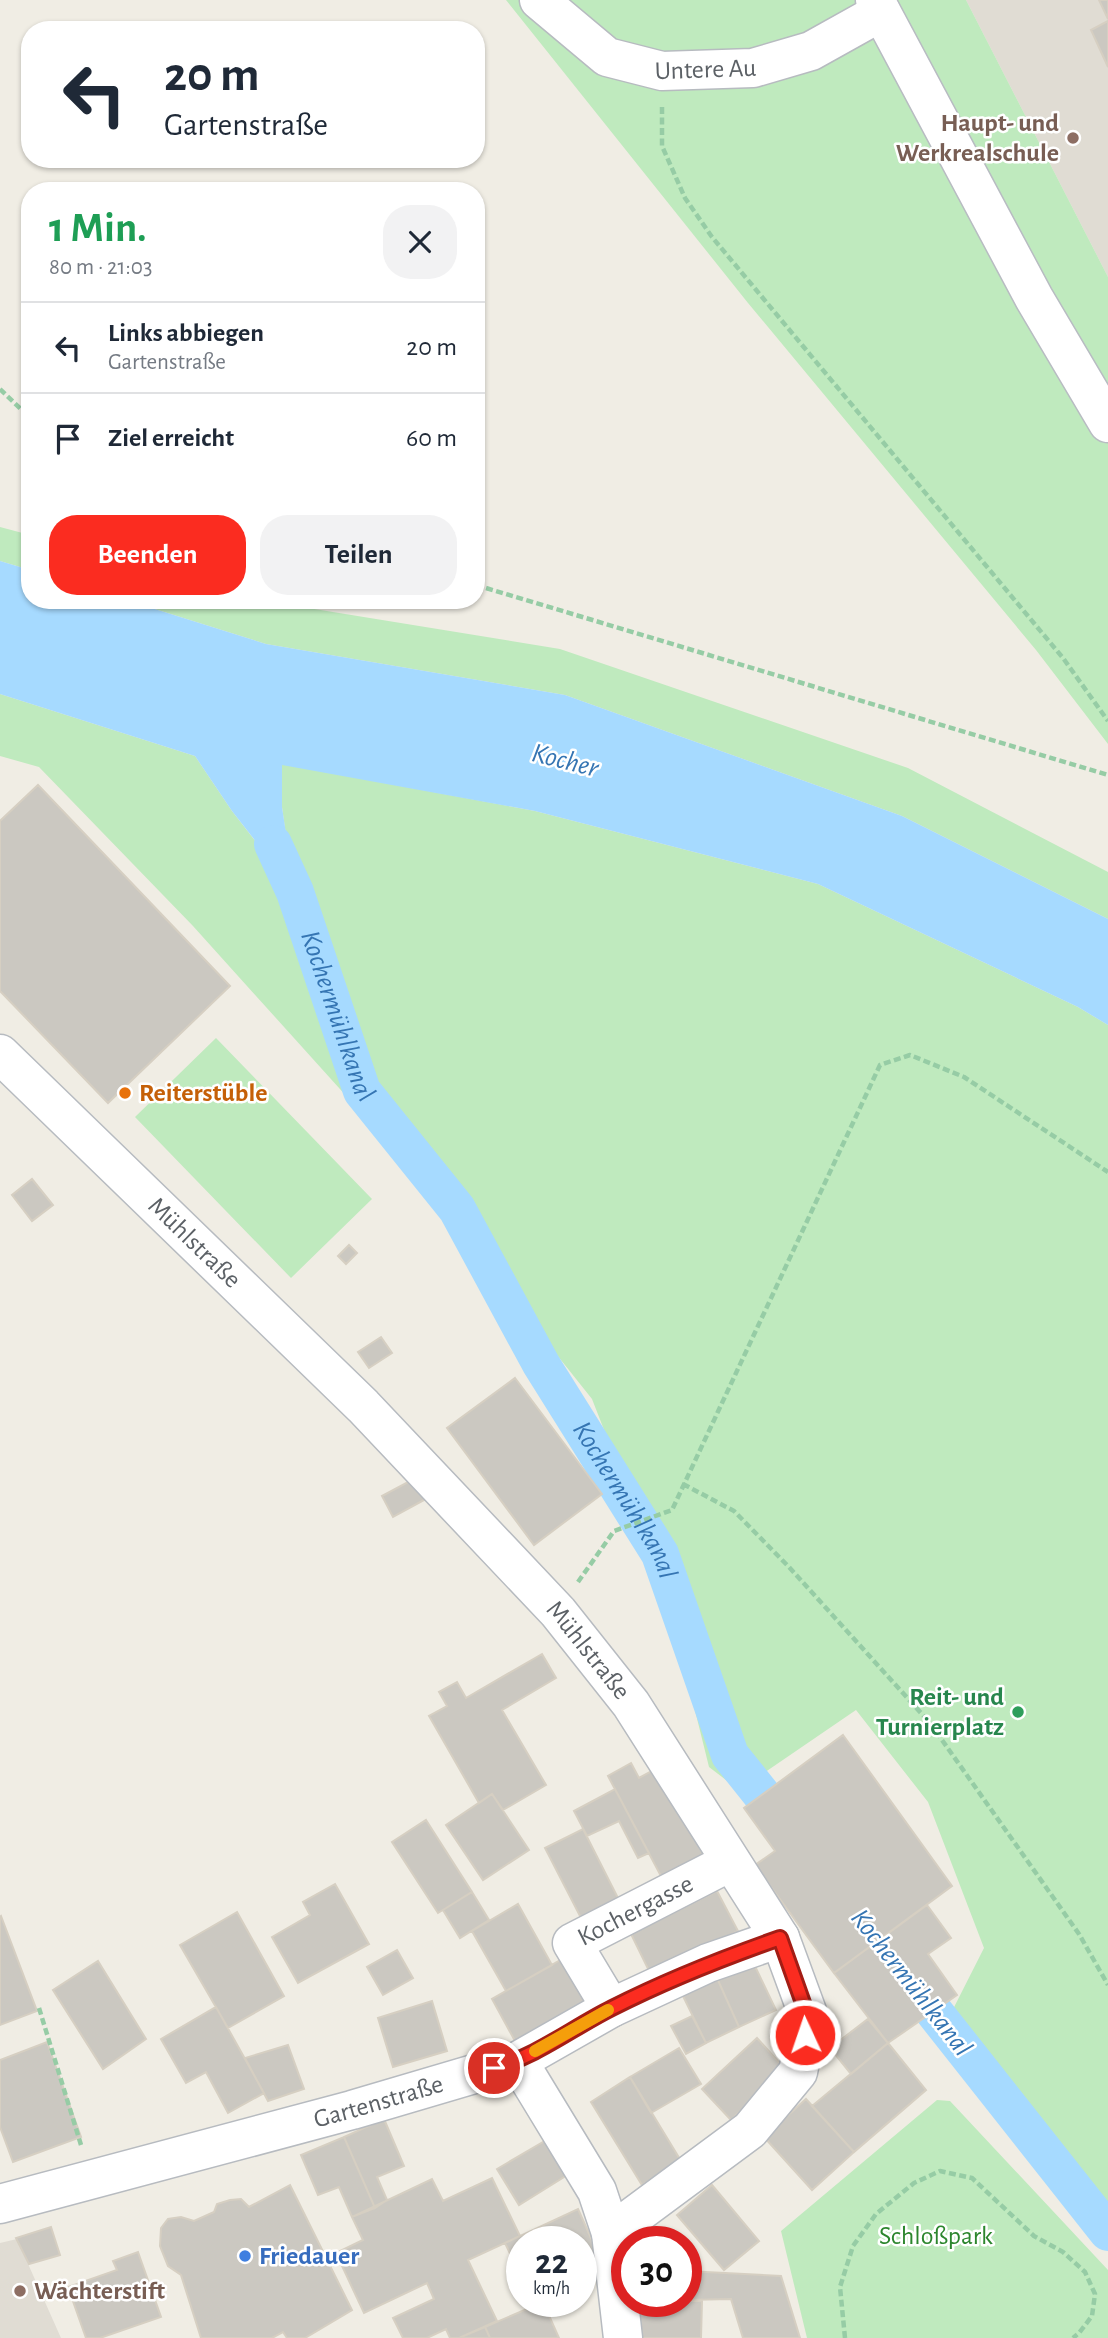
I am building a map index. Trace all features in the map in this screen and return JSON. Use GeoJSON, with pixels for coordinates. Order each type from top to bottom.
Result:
{"type":"FeatureCollection","features":[{"type":"Feature","properties":{"kind":"street","name":"Untere Au"},"geometry":{"type":"LineString","coordinates":[[539,0],[607,57],[662,71],[752,68],[811,51],[878,6]]}},
{"type":"Feature","properties":{"kind":"street"},"geometry":{"type":"LineString","coordinates":[[878,6],[1034,298],[1108,423]]}},
{"type":"Feature","properties":{"kind":"street","name":"Mühlstraße"},"geometry":{"type":"LineString","coordinates":[[0,1054],[363,1406],[558,1612],[631,1704],[780,1938],[808,2017],[798,2072],[750,2130],[620,2226]]}},
{"type":"Feature","properties":{"kind":"street","name":"Kochergasse"},"geometry":{"type":"LineString","coordinates":[[611,2008],[572,1943],[730,1862]]}},
{"type":"Feature","properties":{"kind":"street","name":"Gartenstraße"},"geometry":{"type":"LineString","coordinates":[[0,2204],[352,2110],[518,2061],[611,2008],[708,1963],[780,1938]]}},
{"type":"Feature","properties":{"kind":"street"},"geometry":{"type":"LineString","coordinates":[[518,2061],[597,2191],[611,2233]]}},
{"type":"Feature","properties":{"kind":"street"},"geometry":{"type":"LineString","coordinates":[[620,2317],[622,2338]]}},
{"type":"Feature","properties":{"kind":"path"},"geometry":{"type":"LineString","coordinates":[[662,71],[662,146],[691,208],[712,237],[1063,658],[1108,721]]}},
{"type":"Feature","properties":{"kind":"path"},"geometry":{"type":"LineString","coordinates":[[0,389],[21,409]]}},
{"type":"Feature","properties":{"kind":"path"},"geometry":{"type":"LineString","coordinates":[[485,588],[1108,775]]}},
{"type":"Feature","properties":{"kind":"path"},"geometry":{"type":"LineString","coordinates":[[558,1612],[614,1531],[672,1510],[880,1065],[911,1055],[964,1077],[1108,1172]]}},
{"type":"Feature","properties":{"kind":"path"},"geometry":{"type":"LineString","coordinates":[[682,1484],[734,1511],[789,1567],[930,1723],[1079,1934],[1108,1985]]}},
{"type":"Feature","properties":{"kind":"path"},"geometry":{"type":"LineString","coordinates":[[39,2008],[92,2179]]}},
{"type":"Feature","properties":{"kind":"path"},"geometry":{"type":"LineString","coordinates":[[845,2338],[840,2287],[853,2246],[876,2214],[914,2183],[940,2171],[972,2178],[1034,2236],[1063,2252],[1085,2272],[1095,2294],[1092,2316],[1073,2338]]}},
{"type":"Feature","properties":{"kind":"shaded area","name":"Haupt- und Werkrealschule"},"geometry":{"type":"Polygon","coordinates":[[[966,0],[1108,0],[1108,277],[966,0]]]}},
{"type":"Feature","properties":{"kind":"shaded area","name":"Wächterstift"},"geometry":{"type":"Polygon","coordinates":[[[17,2239],[61,2338],[0,2338],[0,2243],[17,2239]]]}},
{"type":"Feature","properties":{"kind":"green space"},"geometry":{"type":"Polygon","coordinates":[[[506,0],[966,0],[1108,277],[1108,744],[1036,650],[748,303],[506,0]]]}},
{"type":"Feature","properties":{"kind":"green space"},"geometry":{"type":"Polygon","coordinates":[[[0,527],[21,533],[21,567],[0,561],[0,527]]]}},
{"type":"Feature","properties":{"kind":"green space"},"geometry":{"type":"Polygon","coordinates":[[[155,609],[314,609],[560,649],[908,768],[1108,872],[1108,919],[902,816],[565,695],[266,644],[155,609]]]}},
{"type":"Feature","properties":{"kind":"green space"},"geometry":{"type":"Polygon","coordinates":[[[0,694],[195,756],[232,811],[294,891],[282,807],[282,764],[535,811],[818,884],[1078,1007],[1108,1025],[1108,2216],[944,2027],[984,1948],[928,1802],[856,1710],[739,1790],[709,1767],[663,1581],[592,1399],[385,1139],[193,926],[39,767],[0,756],[0,694]]]}},
{"type":"Feature","properties":{"kind":"green space"},"geometry":{"type":"Polygon","coordinates":[[[216,1038],[372,1199],[291,1278],[135,1117],[216,1038]]]}},
{"type":"Feature","properties":{"kind":"green space","name":"Schloßpark"},"geometry":{"type":"Polygon","coordinates":[[[937,2100],[950,2101],[1108,2270],[1108,2338],[807,2338],[781,2231],[937,2100]]]}},
{"type":"Feature","properties":{"kind":"water","name":"Kocher"},"geometry":{"type":"Polygon","coordinates":[[[0,561],[21,567],[21,609],[155,609],[266,644],[565,695],[902,816],[1108,919],[1108,1025],[1078,1007],[818,884],[535,811],[282,765],[282,807],[295,892],[232,811],[195,756],[0,694],[0,561]]]}},
{"type":"Feature","properties":{"kind":"building"},"geometry":{"type":"Polygon","coordinates":[[[1099,0],[1108,0],[1108,19],[1099,0]]]}},
{"type":"Feature","properties":{"kind":"building","name":"Haupt- und Werkrealschule"},"geometry":{"type":"Polygon","coordinates":[[[1108,21],[1108,67],[1091,30],[1108,21]]]}},
{"type":"Feature","properties":{"kind":"building"},"geometry":{"type":"Polygon","coordinates":[[[38,785],[230,986],[108,1103],[0,991],[0,821],[38,785]]]}},
{"type":"Feature","properties":{"kind":"building"},"geometry":{"type":"Polygon","coordinates":[[[32,1179],[53,1205],[32,1221],[12,1195],[32,1179]]]}},
{"type":"Feature","properties":{"kind":"building"},"geometry":{"type":"Polygon","coordinates":[[[349,1245],[357,1253],[346,1264],[338,1256],[349,1245]]]}},
{"type":"Feature","properties":{"kind":"building"},"geometry":{"type":"Polygon","coordinates":[[[381,1337],[392,1353],[369,1368],[358,1352],[381,1337]]]}},
{"type":"Feature","properties":{"kind":"building"},"geometry":{"type":"Polygon","coordinates":[[[515,1378],[602,1494],[534,1545],[447,1428],[515,1378]]]}},
{"type":"Feature","properties":{"kind":"building"},"geometry":{"type":"Polygon","coordinates":[[[423,1474],[435,1494],[393,1517],[382,1496],[423,1474]]]}},
{"type":"Feature","properties":{"kind":"building"},"geometry":{"type":"Polygon","coordinates":[[[542,1654],[556,1678],[502,1710],[546,1785],[503,1810],[492,1794],[479,1803],[429,1716],[447,1706],[439,1692],[457,1682],[466,1698],[542,1654]]]}},
{"type":"Feature","properties":{"kind":"building"},"geometry":{"type":"Polygon","coordinates":[[[843,1735],[952,1886],[834,1973],[755,1865],[775,1851],[744,1808],[843,1735]]]}},
{"type":"Feature","properties":{"kind":"building"},"geometry":{"type":"Polygon","coordinates":[[[631,1763],[639,1778],[659,1767],[706,1857],[663,1880],[608,1776],[631,1763]]]}},
{"type":"Feature","properties":{"kind":"building"},"geometry":{"type":"Polygon","coordinates":[[[615,1789],[649,1853],[638,1858],[619,1821],[587,1836],[574,1811],[615,1789]]]}},
{"type":"Feature","properties":{"kind":"building"},"geometry":{"type":"Polygon","coordinates":[[[492,1794],[529,1850],[483,1880],[446,1825],[492,1794]]]}},
{"type":"Feature","properties":{"kind":"building"},"geometry":{"type":"Polygon","coordinates":[[[426,1820],[472,1892],[438,1913],[392,1842],[426,1820]]]}},
{"type":"Feature","properties":{"kind":"building"},"geometry":{"type":"Polygon","coordinates":[[[583,1829],[618,1898],[581,1918],[545,1848],[583,1829]]]}},
{"type":"Feature","properties":{"kind":"building"},"geometry":{"type":"Polygon","coordinates":[[[335,1884],[369,1944],[298,1983],[272,1937],[310,1915],[303,1902],[335,1884]]]}},
{"type":"Feature","properties":{"kind":"building"},"geometry":{"type":"Polygon","coordinates":[[[717,1891],[738,1931],[651,1975],[631,1934],[717,1891]]]}},
{"type":"Feature","properties":{"kind":"building"},"geometry":{"type":"Polygon","coordinates":[[[472,1892],[489,1920],[460,1938],[443,1910],[472,1892]]]}},
{"type":"Feature","properties":{"kind":"building"},"geometry":{"type":"Polygon","coordinates":[[[518,1904],[552,1965],[506,1991],[472,1931],[518,1904]]]}},
{"type":"Feature","properties":{"kind":"building"},"geometry":{"type":"Polygon","coordinates":[[[927,1905],[951,1938],[928,1954],[957,1995],[888,2043],[834,1973],[927,1905]]]}},
{"type":"Feature","properties":{"kind":"building"},"geometry":{"type":"Polygon","coordinates":[[[237,1912],[284,1996],[228,2028],[180,1945],[237,1912]]]}},
{"type":"Feature","properties":{"kind":"building"},"geometry":{"type":"Polygon","coordinates":[[[0,1917],[37,2011],[0,2025],[0,1917]]]}},
{"type":"Feature","properties":{"kind":"building"},"geometry":{"type":"Polygon","coordinates":[[[397,1950],[413,1978],[383,1995],[367,1967],[397,1950]]]}},
{"type":"Feature","properties":{"kind":"building"},"geometry":{"type":"Polygon","coordinates":[[[569,1955],[593,1997],[515,2041],[492,1999],[569,1955]]]}},
{"type":"Feature","properties":{"kind":"building"},"geometry":{"type":"Polygon","coordinates":[[[98,1961],[146,2039],[103,2069],[53,1990],[98,1961]]]}},
{"type":"Feature","properties":{"kind":"building"},"geometry":{"type":"Polygon","coordinates":[[[753,1962],[776,2010],[739,2027],[717,1978],[753,1962]]]}},
{"type":"Feature","properties":{"kind":"building"},"geometry":{"type":"Polygon","coordinates":[[[717,1978],[739,2027],[706,2043],[682,1994],[717,1978]]]}},
{"type":"Feature","properties":{"kind":"building"},"geometry":{"type":"Polygon","coordinates":[[[432,2001],[447,2051],[393,2067],[378,2018],[432,2001]]]}},
{"type":"Feature","properties":{"kind":"building"},"geometry":{"type":"Polygon","coordinates":[[[216,2007],[264,2093],[228,2113],[206,2072],[186,2083],[161,2039],[216,2007]]]}},
{"type":"Feature","properties":{"kind":"building"},"geometry":{"type":"Polygon","coordinates":[[[692,2016],[706,2043],[686,2054],[671,2026],[692,2016]]]}},
{"type":"Feature","properties":{"kind":"building"},"geometry":{"type":"Polygon","coordinates":[[[868,2019],[888,2043],[851,2074],[830,2048],[868,2019]]]}},
{"type":"Feature","properties":{"kind":"building"},"geometry":{"type":"Polygon","coordinates":[[[757,2038],[785,2069],[731,2120],[702,2089],[757,2038]]]}},
{"type":"Feature","properties":{"kind":"building"},"geometry":{"type":"Polygon","coordinates":[[[47,2042],[81,2137],[13,2162],[0,2127],[0,2060],[47,2042]]]}},
{"type":"Feature","properties":{"kind":"building"},"geometry":{"type":"Polygon","coordinates":[[[888,2043],[926,2090],[854,2152],[812,2106],[888,2043]]]}},
{"type":"Feature","properties":{"kind":"building"},"geometry":{"type":"Polygon","coordinates":[[[288,2045],[304,2089],[268,2101],[245,2058],[288,2045]]]}},
{"type":"Feature","properties":{"kind":"building"},"geometry":{"type":"Polygon","coordinates":[[[679,2048],[701,2084],[651,2113],[630,2077],[679,2048]]]}},
{"type":"Feature","properties":{"kind":"building"},"geometry":{"type":"Polygon","coordinates":[[[630,2077],[681,2161],[642,2185],[591,2102],[630,2077]]]}},
{"type":"Feature","properties":{"kind":"building"},"geometry":{"type":"Polygon","coordinates":[[[806,2099],[854,2152],[812,2190],[764,2137],[806,2099]]]}},
{"type":"Feature","properties":{"kind":"building"},"geometry":{"type":"Polygon","coordinates":[[[384,2119],[404,2166],[377,2177],[387,2200],[375,2208],[344,2137],[384,2119]]]}},
{"type":"Feature","properties":{"kind":"building"},"geometry":{"type":"Polygon","coordinates":[[[344,2137],[375,2208],[352,2217],[339,2187],[318,2195],[301,2155],[344,2137]]]}},
{"type":"Feature","properties":{"kind":"building"},"geometry":{"type":"Polygon","coordinates":[[[548,2139],[569,2174],[519,2205],[497,2169],[548,2139]]]}},
{"type":"Feature","properties":{"kind":"building"},"geometry":{"type":"Polygon","coordinates":[[[492,2178],[515,2226],[506,2226],[506,2242],[468,2260],[497,2321],[459,2338],[450,2338],[446,2329],[427,2338],[403,2338],[393,2318],[434,2299],[427,2283],[364,2313],[336,2253],[363,2240],[352,2217],[432,2179],[443,2201],[492,2178]]]}},
{"type":"Feature","properties":{"kind":"building","name":"Friedauer"},"geometry":{"type":"Polygon","coordinates":[[[290,2185],[352,2310],[305,2338],[287,2338],[283,2332],[272,2338],[201,2338],[181,2275],[168,2266],[160,2246],[161,2228],[168,2219],[181,2217],[194,2221],[214,2212],[217,2204],[230,2200],[241,2199],[249,2207],[290,2185]]]}},
{"type":"Feature","properties":{"kind":"building"},"geometry":{"type":"Polygon","coordinates":[[[712,2185],[759,2241],[724,2270],[702,2244],[702,2226],[686,2226],[677,2215],[712,2185]]]}},
{"type":"Feature","properties":{"kind":"building"},"geometry":{"type":"Polygon","coordinates":[[[578,2209],[586,2226],[542,2226],[578,2209]]]}},
{"type":"Feature","properties":{"kind":"building"},"geometry":{"type":"Polygon","coordinates":[[[51,2227],[60,2255],[29,2264],[16,2238],[51,2227]]]}},
{"type":"Feature","properties":{"kind":"building"},"geometry":{"type":"Polygon","coordinates":[[[138,2252],[161,2317],[100,2338],[86,2338],[68,2287],[117,2270],[113,2261],[138,2252]]]}},
{"type":"Feature","properties":{"kind":"building"},"geometry":{"type":"Polygon","coordinates":[[[702,2272],[781,2276],[800,2338],[743,2338],[731,2299],[702,2300],[702,2272]]]}},
{"type":"Feature","properties":{"kind":"building"},"geometry":{"type":"Polygon","coordinates":[[[508,2317],[550,2317],[559,2338],[490,2338],[485,2327],[508,2317]]]}},
{"type":"Feature","properties":{"kind":"building"},"geometry":{"type":"Polygon","coordinates":[[[628,2317],[702,2317],[701,2338],[627,2338],[628,2317]]]}},
{"type":"Feature","properties":{"kind":"building"},"geometry":{"type":"Polygon","coordinates":[[[485,2327],[490,2338],[459,2338],[485,2327]]]}},
{"type":"Feature","properties":{"kind":"waterway","name":"Kochermühlkanal"},"geometry":{"type":"LineString","coordinates":[[273,844],[295,892],[362,1091],[457,1209],[541,1364],[660,1554],[730,1755],[794,1835]]}},
{"type":"Feature","properties":{"kind":"waterway","name":"Kochermühlkanal"},"geometry":{"type":"LineString","coordinates":[[901,1970],[1108,2232]]}},
{"type":"Feature","properties":{"kind":"slow traffic"},"geometry":{"type":"LineString","coordinates":[[535,2051],[608,2010]]}},
{"type":"Feature","properties":{"kind":"place","name":"Haupt- und Werkrealschule"},"geometry":{"type":"Point","coordinates":[1073,138]}},
{"type":"Feature","properties":{"kind":"place","name":"Reiterstüble"},"geometry":{"type":"Point","coordinates":[125,1093]}},
{"type":"Feature","properties":{"kind":"place","name":"Reit- und Turnierplatz"},"geometry":{"type":"Point","coordinates":[1018,1712]}},
{"type":"Feature","properties":{"kind":"place","name":"Friedauer"},"geometry":{"type":"Point","coordinates":[245,2256]}},
{"type":"Feature","properties":{"kind":"place","name":"Wächterstift"},"geometry":{"type":"Point","coordinates":[20,2291]}},
{"type":"Feature","properties":{"kind":"route"},"geometry":{"type":"LineString","coordinates":[[494,2068],[518,2061],[611,2008],[708,1963],[780,1938],[808,2017],[805,2035]]}}]}
